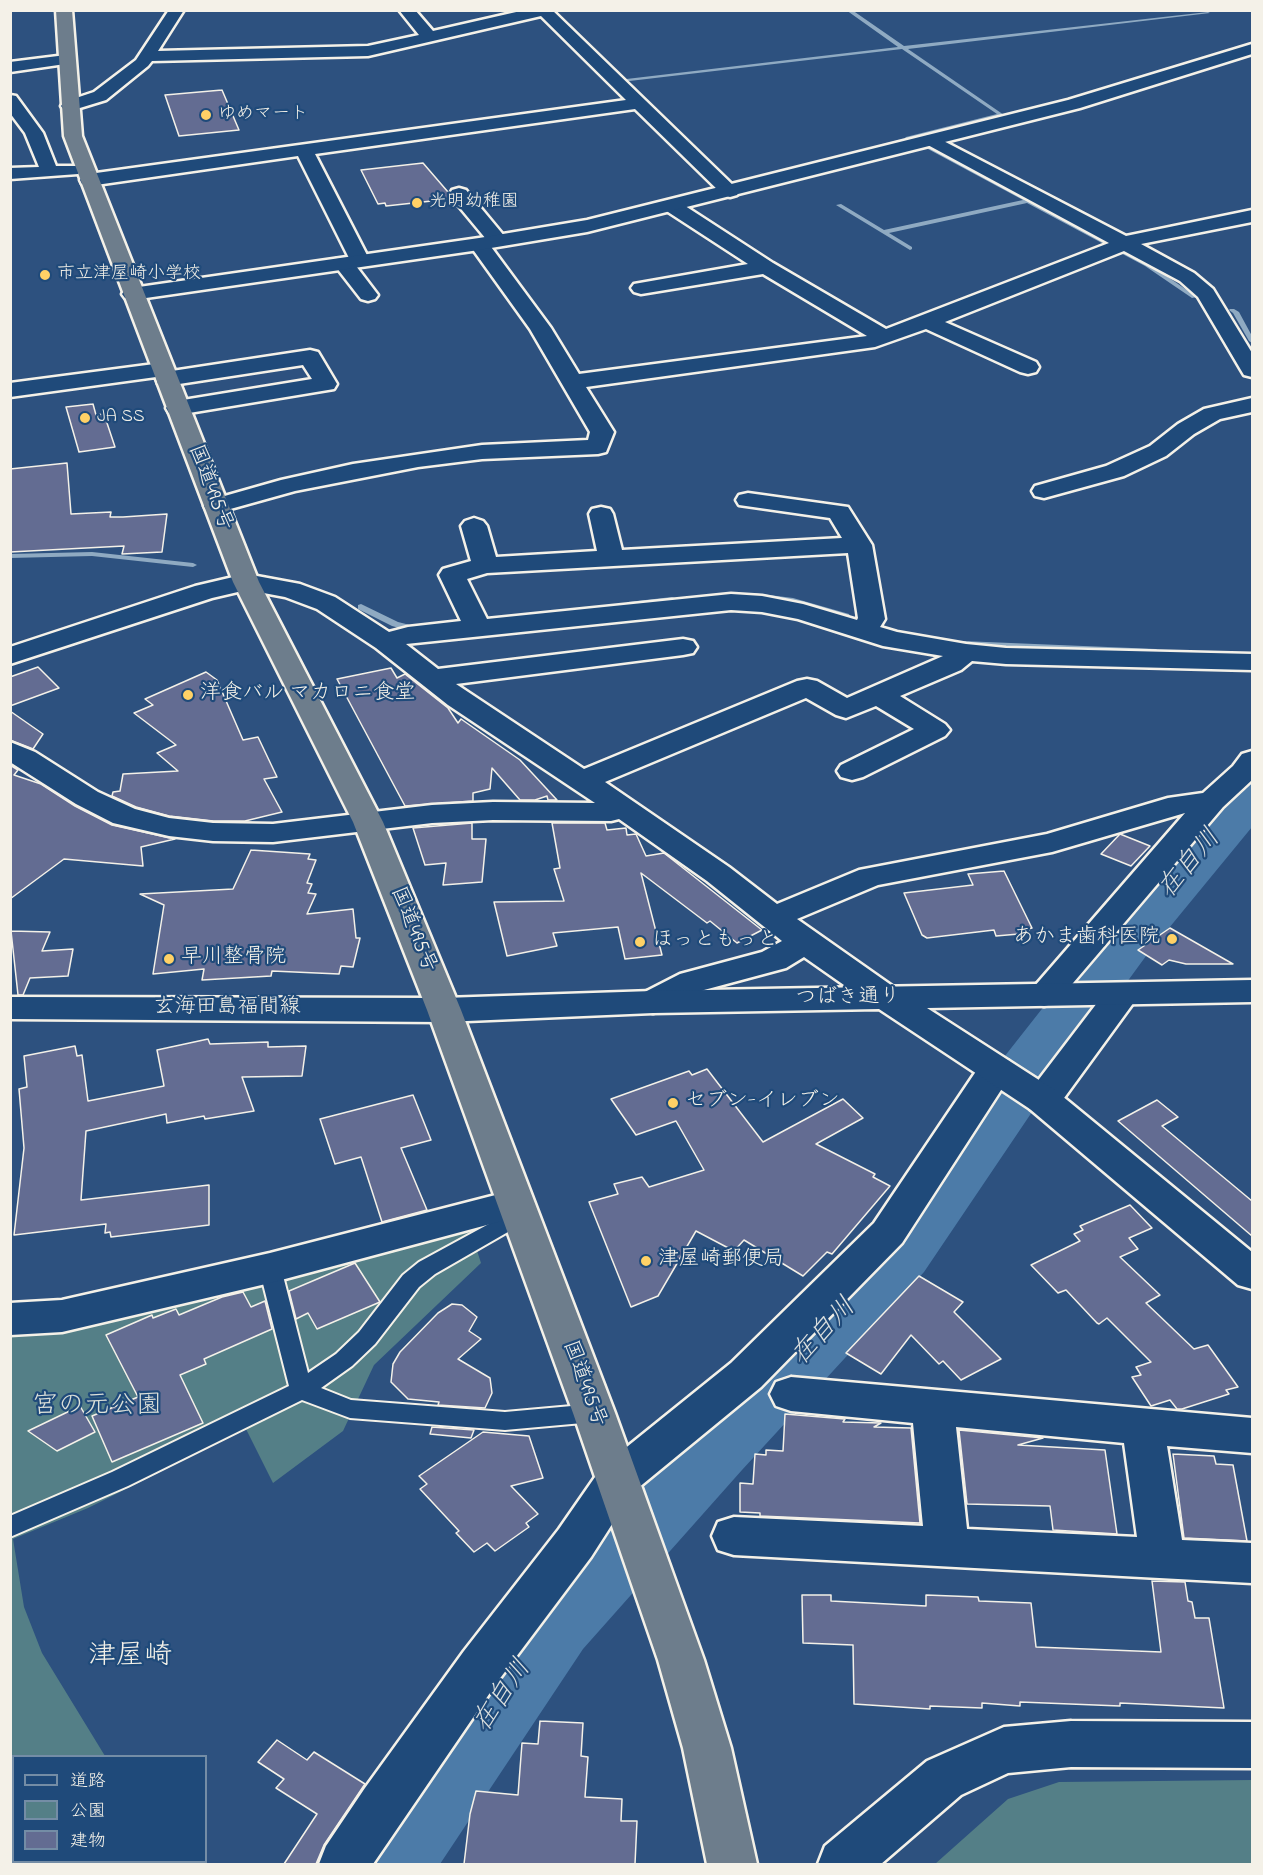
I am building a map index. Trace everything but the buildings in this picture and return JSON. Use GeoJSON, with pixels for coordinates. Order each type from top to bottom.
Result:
{"type":"FeatureCollection","features":[{"type":"Feature","properties":{"kind":"highway","name":"国道495号"},"geometry":{"type":"LineString","coordinates":[[64,10],[73,136],[132,294],[246,582],[368,822],[444,1010],[658,1591],[707,1748],[732,1864]]}},
{"type":"Feature","properties":{"kind":"street"},"geometry":{"type":"LineString","coordinates":[[70,106],[100,96],[148,56],[177,10]]}},
{"type":"Feature","properties":{"kind":"street"},"geometry":{"type":"LineString","coordinates":[[406,10],[450,51]]}},
{"type":"Feature","properties":{"kind":"street"},"geometry":{"type":"LineString","coordinates":[[148,56],[368,51],[543,11],[730,191]]}},
{"type":"Feature","properties":{"kind":"street"},"geometry":{"type":"LineString","coordinates":[[454,16],[467,28]]}},
{"type":"Feature","properties":{"kind":"street"},"geometry":{"type":"LineString","coordinates":[[132,294],[587,226],[1074,104],[1252,49]]}},
{"type":"Feature","properties":{"kind":"street"},"geometry":{"type":"LineString","coordinates":[[10,67],[66,60]]}},
{"type":"Feature","properties":{"kind":"street"},"geometry":{"type":"LineString","coordinates":[[10,100],[34,132],[50,172]]}},
{"type":"Feature","properties":{"kind":"street"},"geometry":{"type":"LineString","coordinates":[[10,174],[50,172],[88,175],[304,151],[638,103]]}},
{"type":"Feature","properties":{"kind":"street"},"geometry":{"type":"LineString","coordinates":[[10,132],[34,132]]}},
{"type":"Feature","properties":{"kind":"street"},"geometry":{"type":"LineString","coordinates":[[932,140],[1128,243],[1187,277],[1206,293],[1252,370]]}},
{"type":"Feature","properties":{"kind":"street"},"geometry":{"type":"LineString","coordinates":[[304,151],[351,262],[368,295]]}},
{"type":"Feature","properties":{"kind":"street"},"geometry":{"type":"LineString","coordinates":[[216,506],[353,471],[418,460],[482,452],[598,447],[602,432],[459,194]]}},
{"type":"Feature","properties":{"kind":"street"},"geometry":{"type":"LineString","coordinates":[[672,206],[766,267],[884,337]]}},
{"type":"Feature","properties":{"kind":"street"},"geometry":{"type":"LineString","coordinates":[[572,382],[864,342],[884,337],[1136,239],[1252,216]]}},
{"type":"Feature","properties":{"kind":"street"},"geometry":{"type":"LineString","coordinates":[[640,288],[766,267]]}},
{"type":"Feature","properties":{"kind":"street"},"geometry":{"type":"LineString","coordinates":[[925,321],[1028,366]]}},
{"type":"Feature","properties":{"kind":"street"},"geometry":{"type":"LineString","coordinates":[[10,390],[310,357],[326,384],[177,408]]}},
{"type":"Feature","properties":{"kind":"street"},"geometry":{"type":"LineString","coordinates":[[1044,491],[1115,471],[1158,451],[1186,429],[1212,414],[1252,405]]}},
{"type":"Feature","properties":{"kind":"street"},"geometry":{"type":"LineString","coordinates":[[748,500],[839,512],[859,545],[872,619],[862,631]]}},
{"type":"Feature","properties":{"kind":"street"},"geometry":{"type":"LineString","coordinates":[[601,514],[611,558]]}},
{"type":"Feature","properties":{"kind":"street"},"geometry":{"type":"LineString","coordinates":[[474,526],[485,565]]}},
{"type":"Feature","properties":{"kind":"street"},"geometry":{"type":"LineString","coordinates":[[478,628],[452,575],[485,565],[859,545]]}},
{"type":"Feature","properties":{"kind":"street"},"geometry":{"type":"LineString","coordinates":[[10,656],[204,592],[246,582],[291,590],[326,603],[386,642],[458,699],[622,808],[774,917],[805,942],[886,998],[1019,1084],[1095,1141],[1252,1274]]}},
{"type":"Feature","properties":{"kind":"street"},"geometry":{"type":"LineString","coordinates":[[386,642],[408,635],[731,602],[762,604],[793,610],[893,640],[966,652],[1006,656],[1252,662]]}},
{"type":"Feature","properties":{"kind":"street"},"geometry":{"type":"LineString","coordinates":[[433,678],[682,647]]}},
{"type":"Feature","properties":{"kind":"street"},"geometry":{"type":"LineString","coordinates":[[582,780],[807,687],[846,709],[951,664],[966,652]]}},
{"type":"Feature","properties":{"kind":"street"},"geometry":{"type":"LineString","coordinates":[[852,771],[935,730],[878,695]]}},
{"type":"Feature","properties":{"kind":"street"},"geometry":{"type":"LineString","coordinates":[[10,751],[25,758],[87,798],[124,816],[169,827],[213,832],[273,832],[432,814],[493,811],[611,812],[622,808]]}},
{"type":"Feature","properties":{"kind":"street"},"geometry":{"type":"LineString","coordinates":[[1054,994],[1212,801],[1244,772],[1252,760]]}},
{"type":"Feature","properties":{"kind":"street"},"geometry":{"type":"LineString","coordinates":[[774,917],[870,877],[1052,843],[1179,804],[1212,801]]}},
{"type":"Feature","properties":{"kind":"street"},"geometry":{"type":"LineString","coordinates":[[652,1002],[692,982],[774,960],[805,942]]}},
{"type":"Feature","properties":{"kind":"street","name":"つばき通り"},"geometry":{"type":"LineString","coordinates":[[444,1010],[652,1002],[1252,991]]}},
{"type":"Feature","properties":{"kind":"street"},"geometry":{"type":"LineString","coordinates":[[344,1864],[481,1666],[575,1543],[621,1492],[746,1375],[888,1233],[1019,1084],[1115,994]]}},
{"type":"Feature","properties":{"kind":"street","name":"玄海田島福間線"},"geometry":{"type":"LineString","coordinates":[[16,1010],[444,1010]]}},
{"type":"Feature","properties":{"kind":"street"},"geometry":{"type":"LineString","coordinates":[[10,1319],[62,1316],[517,1209]]}},
{"type":"Feature","properties":{"kind":"street"},"geometry":{"type":"LineString","coordinates":[[792,1394],[1252,1435]]}},
{"type":"Feature","properties":{"kind":"street"},"geometry":{"type":"LineString","coordinates":[[933,1408],[946,1546]]}},
{"type":"Feature","properties":{"kind":"street"},"geometry":{"type":"LineString","coordinates":[[1143,1427],[1162,1558]]}},
{"type":"Feature","properties":{"kind":"street"},"geometry":{"type":"LineString","coordinates":[[734,1536],[1252,1563]]}},
{"type":"Feature","properties":{"kind":"street"},"geometry":{"type":"LineString","coordinates":[[843,1864],[944,1778],[1004,1750],[1071,1744],[1252,1745]]}},
{"type":"Feature","properties":{"kind":"lane"},"geometry":{"type":"LineString","coordinates":[[10,1527],[120,1479],[301,1390],[344,1360],[367,1338],[411,1281],[517,1209]]}},
{"type":"Feature","properties":{"kind":"lane"},"geometry":{"type":"LineString","coordinates":[[270,1268],[301,1390]]}},
{"type":"Feature","properties":{"kind":"lane"},"geometry":{"type":"LineString","coordinates":[[301,1390],[350,1409],[386,1412],[505,1421],[594,1413]]}},
{"type":"Feature","properties":{"kind":"green space","name":"宮の元公園"},"geometry":{"type":"Polygon","coordinates":[[[469,1226],[481,1263],[374,1365],[343,1431],[273,1483],[246,1429],[88,1508],[13,1539],[24,1607],[42,1653],[104,1755],[12,1755],[12,1863],[36,1864],[11,1864],[11,1329],[469,1226]]]}},
{"type":"Feature","properties":{"kind":"green space"},"geometry":{"type":"Polygon","coordinates":[[[1252,1780],[1252,1864],[935,1864],[1008,1799],[1059,1782],[1252,1780]]]}},
{"type":"Feature","properties":{"kind":"waterway"},"geometry":{"type":"LineString","coordinates":[[848,10],[903,48]]}},
{"type":"Feature","properties":{"kind":"waterway"},"geometry":{"type":"LineString","coordinates":[[903,48],[1208,13]]}},
{"type":"Feature","properties":{"kind":"waterway"},"geometry":{"type":"LineString","coordinates":[[621,80],[903,48]]}},
{"type":"Feature","properties":{"kind":"waterway"},"geometry":{"type":"LineString","coordinates":[[903,48],[1001,115],[908,138]]}},
{"type":"Feature","properties":{"kind":"waterway"},"geometry":{"type":"LineString","coordinates":[[930,148],[1147,265],[1194,297]]}},
{"type":"Feature","properties":{"kind":"waterway"},"geometry":{"type":"LineString","coordinates":[[883,232],[1028,201]]}},
{"type":"Feature","properties":{"kind":"waterway"},"geometry":{"type":"LineString","coordinates":[[839,205],[883,232]]}},
{"type":"Feature","properties":{"kind":"waterway"},"geometry":{"type":"LineString","coordinates":[[883,232],[910,248]]}},
{"type":"Feature","properties":{"kind":"waterway"},"geometry":{"type":"LineString","coordinates":[[1232,310],[1236,312],[1252,341]]}},
{"type":"Feature","properties":{"kind":"waterway"},"geometry":{"type":"LineString","coordinates":[[10,556],[92,554],[193,565]]}},
{"type":"Feature","properties":{"kind":"waterway"},"geometry":{"type":"LineString","coordinates":[[753,596],[793,601],[846,616]]}},
{"type":"Feature","properties":{"kind":"waterway"},"geometry":{"type":"LineString","coordinates":[[628,605],[672,600]]}},
{"type":"Feature","properties":{"kind":"waterway"},"geometry":{"type":"LineString","coordinates":[[361,607],[395,624],[410,628],[421,627]]}},
{"type":"Feature","properties":{"kind":"waterway"},"geometry":{"type":"LineString","coordinates":[[962,644],[1156,652]]}},
{"type":"Feature","properties":{"kind":"waterway","name":"在自川"},"geometry":{"type":"LineString","coordinates":[[390,1864],[420,1816],[554,1623],[715,1448],[900,1253],[1009,1096],[1125,943],[1252,793]]}},
{"type":"Feature","properties":{"kind":"place","name":"ゆめマート"},"geometry":{"type":"Point","coordinates":[206,115]}},
{"type":"Feature","properties":{"kind":"place","name":"光明幼稚園"},"geometry":{"type":"Point","coordinates":[417,203]}},
{"type":"Feature","properties":{"kind":"place","name":"市立津屋崎小学校"},"geometry":{"type":"Point","coordinates":[45,275]}},
{"type":"Feature","properties":{"kind":"place","name":"JA SS"},"geometry":{"type":"Point","coordinates":[85,418]}},
{"type":"Feature","properties":{"kind":"place","name":"洋食バル マカロニ食堂"},"geometry":{"type":"Point","coordinates":[188,695]}},
{"type":"Feature","properties":{"kind":"place","name":"あかま歯科医院"},"geometry":{"type":"Point","coordinates":[1172,939]}},
{"type":"Feature","properties":{"kind":"place","name":"ほっともっと"},"geometry":{"type":"Point","coordinates":[640,942]}},
{"type":"Feature","properties":{"kind":"place","name":"早川整骨院"},"geometry":{"type":"Point","coordinates":[169,959]}},
{"type":"Feature","properties":{"kind":"place","name":"セブン-イレブン"},"geometry":{"type":"Point","coordinates":[673,1103]}},
{"type":"Feature","properties":{"kind":"place","name":"津屋崎郵便局"},"geometry":{"type":"Point","coordinates":[646,1261]}},
{"type":"Feature","properties":{"kind":"district","name":"津屋崎"},"geometry":{"type":"Point","coordinates":[130,1658]}}]}
